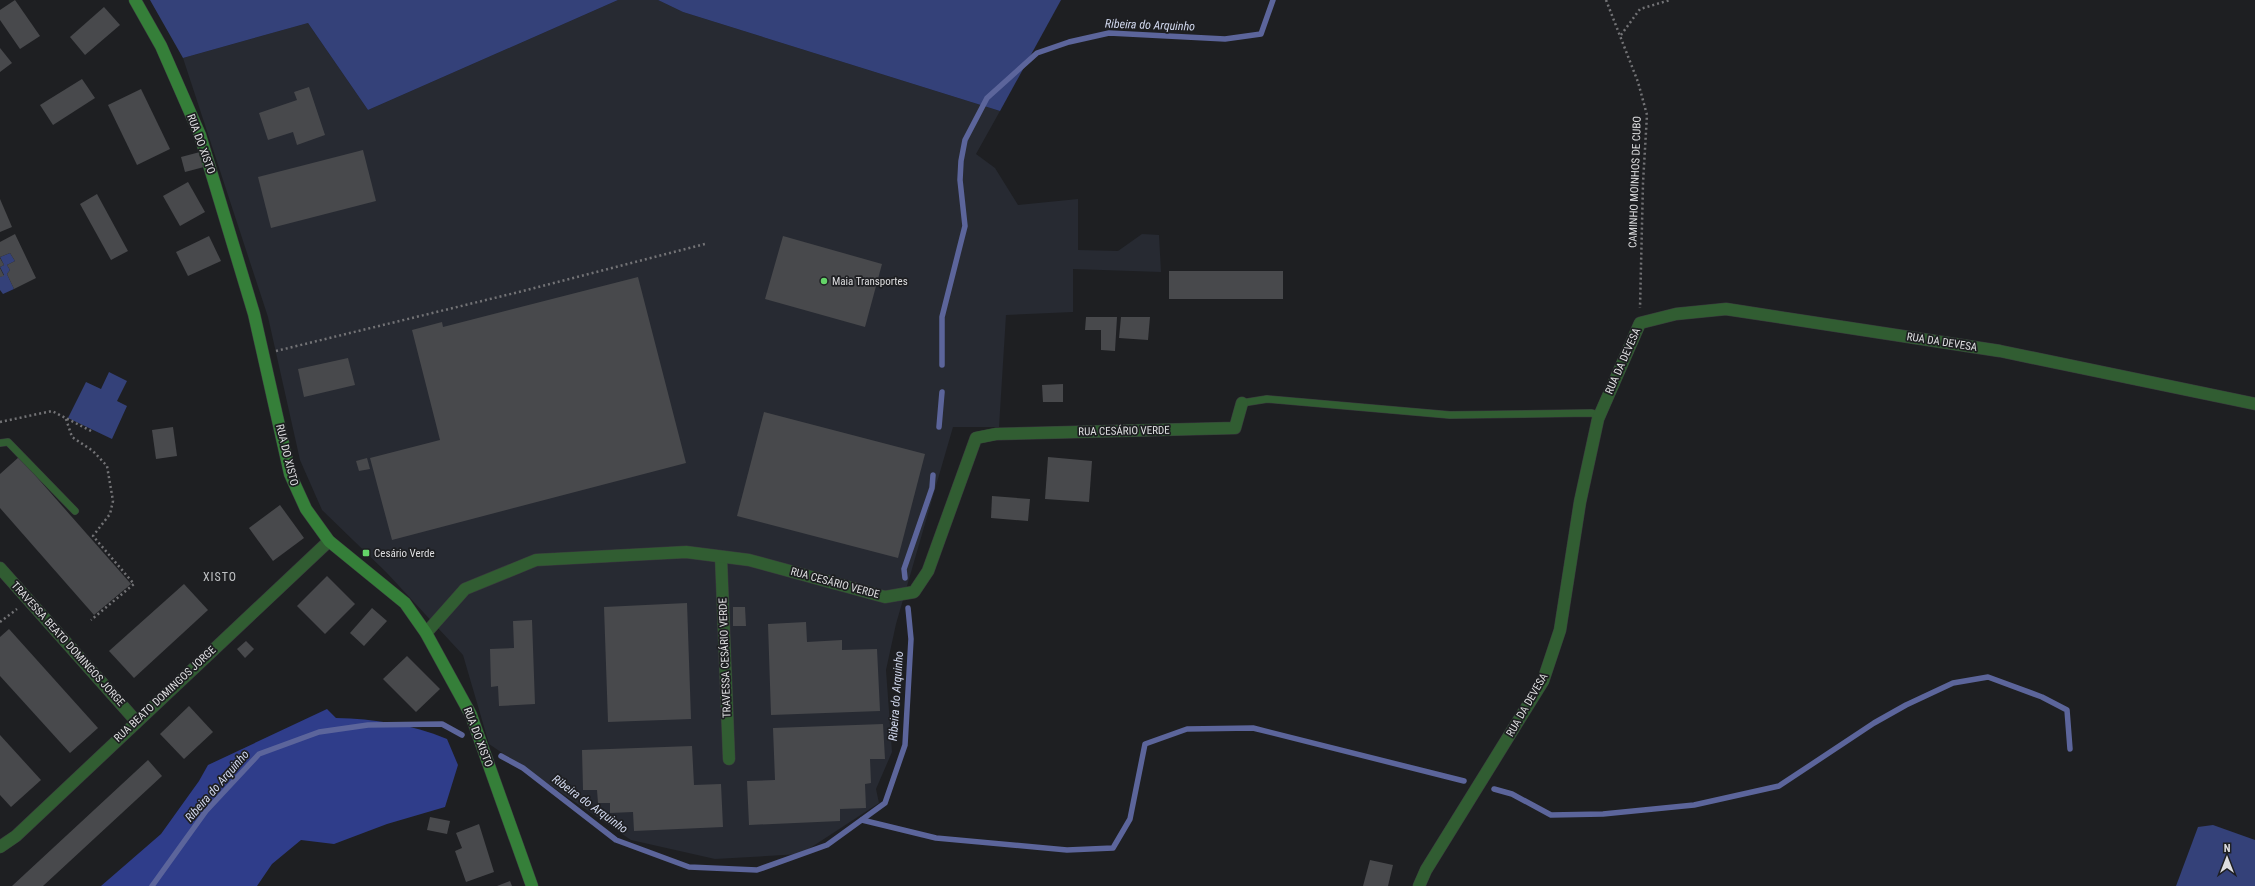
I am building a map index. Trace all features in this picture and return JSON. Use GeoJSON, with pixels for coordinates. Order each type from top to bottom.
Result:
{"type":"FeatureCollection","features":[{"type":"Feature","properties":{"kind":"street","name":"RUA DO XISTO"},"geometry":{"type":"LineString","coordinates":[[135,0],[161,46],[200,135],[254,314],[290,474],[306,509],[329,541],[405,603],[426,633],[471,715],[532,886]]}},
{"type":"Feature","properties":{"kind":"street","name":"RUA DA DEVESA"},"geometry":{"type":"LineString","coordinates":[[1419,886],[1426,870],[1543,681],[1560,630],[1580,502],[1599,415],[1640,323],[1676,314],[1726,309],[2000,350],[2255,404]]}},
{"type":"Feature","properties":{"kind":"street","name":"RUA CESÁRIO VERDE"},"geometry":{"type":"LineString","coordinates":[[426,633],[465,589],[536,560],[686,552],[749,560],[884,597],[914,592],[928,570],[976,438],[996,434],[1235,428],[1242,403]]}},
{"type":"Feature","properties":{"kind":"street","name":"RUA BEATO DOMINGOS JORGE"},"geometry":{"type":"LineString","coordinates":[[0,847],[16,836],[136,721],[329,541]]}},
{"type":"Feature","properties":{"kind":"street","name":"TRAVESSA CESÁRIO VERDE"},"geometry":{"type":"LineString","coordinates":[[721,556],[729,759]]}},
{"type":"Feature","properties":{"kind":"street","name":"TRAVESSA BEATO DOMINGOS JORGE"},"geometry":{"type":"LineString","coordinates":[[0,568],[136,721]]}},
{"type":"Feature","properties":{"kind":"lane"},"geometry":{"type":"LineString","coordinates":[[1242,403],[1267,399],[1450,415],[1591,413],[1599,415]]}},
{"type":"Feature","properties":{"kind":"lane"},"geometry":{"type":"LineString","coordinates":[[0,443],[8,442],[75,511]]}},
{"type":"Feature","properties":{"kind":"path","name":"CAMINHO MOINHOS DE CUBO"},"geometry":{"type":"LineString","coordinates":[[1606,0],[1621,35],[1638,82],[1647,115],[1643,183],[1640,323]]}},
{"type":"Feature","properties":{"kind":"path"},"geometry":{"type":"LineString","coordinates":[[1621,35],[1640,9],[1670,0]]}},
{"type":"Feature","properties":{"kind":"path"},"geometry":{"type":"LineString","coordinates":[[264,355],[284,348],[523,291],[705,244]]}},
{"type":"Feature","properties":{"kind":"path"},"geometry":{"type":"LineString","coordinates":[[0,422],[44,411],[52,411],[92,432]]}},
{"type":"Feature","properties":{"kind":"path"},"geometry":{"type":"LineString","coordinates":[[66,419],[72,437],[93,451],[107,466],[113,501],[110,514],[93,536],[134,584],[91,620]]}},
{"type":"Feature","properties":{"kind":"path"},"geometry":{"type":"LineString","coordinates":[[0,622],[28,599]]}},
{"type":"Feature","properties":{"kind":"shaded area"},"geometry":{"type":"Polygon","coordinates":[[[150,0],[618,0],[368,110],[308,23],[183,58],[150,0]]]}},
{"type":"Feature","properties":{"kind":"shaded area"},"geometry":{"type":"Polygon","coordinates":[[[618,0],[658,0],[683,12],[1000,111],[976,154],[995,168],[1018,205],[1078,199],[1078,250],[1118,251],[1142,234],[1159,235],[1161,272],[1073,269],[1073,312],[1006,315],[999,427],[953,427],[896,624],[886,670],[892,752],[876,789],[879,803],[801,854],[715,859],[631,840],[489,744],[463,655],[386,572],[322,510],[300,460],[268,317],[183,58],[308,23],[368,110],[618,0]]]}},
{"type":"Feature","properties":{"kind":"shaded area"},"geometry":{"type":"Polygon","coordinates":[[[658,0],[1061,0],[1000,111],[683,12],[658,0]]]}},
{"type":"Feature","properties":{"kind":"shaded area"},"geometry":{"type":"Polygon","coordinates":[[[10,253],[15,261],[7,265],[10,270],[7,274],[14,289],[3,294],[0,290],[0,277],[4,275],[0,267],[4,265],[0,257],[10,253]]]}},
{"type":"Feature","properties":{"kind":"shaded area"},"geometry":{"type":"Polygon","coordinates":[[[109,372],[127,381],[117,401],[127,406],[112,439],[68,418],[86,382],[101,389],[109,372]]]}},
{"type":"Feature","properties":{"kind":"shaded area"},"geometry":{"type":"Polygon","coordinates":[[[327,709],[336,718],[392,723],[447,739],[458,765],[445,807],[387,824],[334,844],[301,840],[272,864],[257,886],[101,886],[161,834],[199,781],[208,765],[327,709]]]}},
{"type":"Feature","properties":{"kind":"shaded area"},"geometry":{"type":"Polygon","coordinates":[[[2213,825],[2255,840],[2255,886],[2176,886],[2198,827],[2213,825]]]}},
{"type":"Feature","properties":{"kind":"building"},"geometry":{"type":"Polygon","coordinates":[[[15,0],[40,36],[20,49],[0,20],[0,10],[15,0]]]}},
{"type":"Feature","properties":{"kind":"building"},"geometry":{"type":"Polygon","coordinates":[[[104,7],[120,25],[85,55],[70,37],[104,7]]]}},
{"type":"Feature","properties":{"kind":"building"},"geometry":{"type":"Polygon","coordinates":[[[0,48],[12,63],[0,72],[0,48]]]}},
{"type":"Feature","properties":{"kind":"building"},"geometry":{"type":"Polygon","coordinates":[[[82,79],[95,98],[53,125],[40,105],[82,79]]]}},
{"type":"Feature","properties":{"kind":"building"},"geometry":{"type":"Polygon","coordinates":[[[309,87],[325,135],[297,145],[293,132],[268,140],[259,113],[297,100],[294,92],[309,87]]]}},
{"type":"Feature","properties":{"kind":"building"},"geometry":{"type":"Polygon","coordinates":[[[141,89],[170,149],[137,165],[108,105],[141,89]]]}},
{"type":"Feature","properties":{"kind":"building"},"geometry":{"type":"Polygon","coordinates":[[[363,150],[376,201],[271,228],[258,177],[363,150]]]}},
{"type":"Feature","properties":{"kind":"building"},"geometry":{"type":"Polygon","coordinates":[[[200,152],[204,167],[185,172],[181,157],[200,152]]]}},
{"type":"Feature","properties":{"kind":"building"},"geometry":{"type":"Polygon","coordinates":[[[188,182],[205,212],[180,226],[163,196],[188,182]]]}},
{"type":"Feature","properties":{"kind":"building"},"geometry":{"type":"Polygon","coordinates":[[[97,194],[128,251],[111,260],[80,204],[97,194]]]}},
{"type":"Feature","properties":{"kind":"building"},"geometry":{"type":"Polygon","coordinates":[[[0,199],[12,227],[0,232],[0,199]]]}},
{"type":"Feature","properties":{"kind":"building"},"geometry":{"type":"Polygon","coordinates":[[[15,234],[36,278],[14,289],[7,274],[10,270],[7,265],[15,261],[10,253],[0,257],[0,242],[15,234]]]}},
{"type":"Feature","properties":{"kind":"building"},"geometry":{"type":"Polygon","coordinates":[[[209,236],[221,261],[188,276],[176,252],[209,236]]]}},
{"type":"Feature","properties":{"kind":"building","name":"Maia Transportes"},"geometry":{"type":"Polygon","coordinates":[[[783,236],[882,264],[865,327],[765,299],[783,236]]]}},
{"type":"Feature","properties":{"kind":"building"},"geometry":{"type":"Polygon","coordinates":[[[0,258],[4,265],[0,267],[0,258]]]}},
{"type":"Feature","properties":{"kind":"building"},"geometry":{"type":"Polygon","coordinates":[[[0,268],[4,276],[0,277],[0,268]]]}},
{"type":"Feature","properties":{"kind":"building"},"geometry":{"type":"Polygon","coordinates":[[[1169,271],[1283,271],[1283,299],[1169,299],[1169,271]]]}},
{"type":"Feature","properties":{"kind":"building"},"geometry":{"type":"Polygon","coordinates":[[[638,277],[686,463],[392,540],[370,458],[440,440],[412,330],[442,322],[443,327],[638,277]]]}},
{"type":"Feature","properties":{"kind":"building"},"geometry":{"type":"Polygon","coordinates":[[[1086,317],[1117,317],[1115,351],[1101,350],[1101,330],[1085,330],[1086,317]]]}},
{"type":"Feature","properties":{"kind":"building"},"geometry":{"type":"Polygon","coordinates":[[[1121,317],[1150,317],[1148,340],[1119,338],[1121,317]]]}},
{"type":"Feature","properties":{"kind":"building"},"geometry":{"type":"Polygon","coordinates":[[[348,358],[355,385],[304,397],[298,369],[348,358]]]}},
{"type":"Feature","properties":{"kind":"building"},"geometry":{"type":"Polygon","coordinates":[[[1063,384],[1063,402],[1043,402],[1042,385],[1063,384]]]}},
{"type":"Feature","properties":{"kind":"building"},"geometry":{"type":"Polygon","coordinates":[[[764,412],[925,454],[898,558],[737,516],[764,412]]]}},
{"type":"Feature","properties":{"kind":"building"},"geometry":{"type":"Polygon","coordinates":[[[173,427],[177,456],[156,459],[152,430],[173,427]]]}},
{"type":"Feature","properties":{"kind":"building"},"geometry":{"type":"Polygon","coordinates":[[[19,457],[131,584],[94,615],[0,508],[0,474],[19,457]]]}},
{"type":"Feature","properties":{"kind":"building"},"geometry":{"type":"Polygon","coordinates":[[[1048,457],[1092,461],[1089,502],[1045,499],[1048,457]]]}},
{"type":"Feature","properties":{"kind":"building"},"geometry":{"type":"Polygon","coordinates":[[[367,458],[370,469],[359,471],[356,461],[367,458]]]}},
{"type":"Feature","properties":{"kind":"building"},"geometry":{"type":"Polygon","coordinates":[[[992,496],[1030,499],[1028,521],[991,518],[992,496]]]}},
{"type":"Feature","properties":{"kind":"building"},"geometry":{"type":"Polygon","coordinates":[[[280,505],[304,538],[273,561],[249,528],[280,505]]]}},
{"type":"Feature","properties":{"kind":"building"},"geometry":{"type":"Polygon","coordinates":[[[327,576],[355,604],[325,634],[297,606],[327,576]]]}},
{"type":"Feature","properties":{"kind":"building"},"geometry":{"type":"Polygon","coordinates":[[[184,584],[208,610],[134,678],[109,651],[184,584]]]}},
{"type":"Feature","properties":{"kind":"building"},"geometry":{"type":"Polygon","coordinates":[[[687,603],[691,719],[608,722],[604,607],[687,603]]]}},
{"type":"Feature","properties":{"kind":"building"},"geometry":{"type":"Polygon","coordinates":[[[733,607],[745,607],[746,626],[733,626],[733,607]]]}},
{"type":"Feature","properties":{"kind":"building"},"geometry":{"type":"Polygon","coordinates":[[[372,608],[387,621],[364,646],[350,633],[372,608]]]}},
{"type":"Feature","properties":{"kind":"building"},"geometry":{"type":"Polygon","coordinates":[[[532,620],[535,704],[499,706],[498,686],[491,687],[490,649],[514,648],[513,621],[532,620]]]}},
{"type":"Feature","properties":{"kind":"building"},"geometry":{"type":"Polygon","coordinates":[[[806,622],[807,642],[842,640],[842,650],[877,649],[880,711],[771,715],[768,624],[806,622]]]}},
{"type":"Feature","properties":{"kind":"building"},"geometry":{"type":"Polygon","coordinates":[[[9,629],[98,728],[70,753],[0,676],[0,637],[9,629]]]}},
{"type":"Feature","properties":{"kind":"building"},"geometry":{"type":"Polygon","coordinates":[[[246,641],[254,649],[245,658],[237,649],[246,641]]]}},
{"type":"Feature","properties":{"kind":"building"},"geometry":{"type":"Polygon","coordinates":[[[407,656],[440,689],[416,712],[383,679],[407,656]]]}},
{"type":"Feature","properties":{"kind":"building"},"geometry":{"type":"Polygon","coordinates":[[[189,706],[213,732],[184,759],[160,734],[189,706]]]}},
{"type":"Feature","properties":{"kind":"building"},"geometry":{"type":"Polygon","coordinates":[[[883,724],[885,759],[870,759],[871,783],[865,784],[866,808],[840,809],[840,821],[749,825],[747,781],[775,780],[773,728],[883,724]]]}},
{"type":"Feature","properties":{"kind":"building"},"geometry":{"type":"Polygon","coordinates":[[[0,735],[41,780],[11,807],[0,795],[0,735]]]}},
{"type":"Feature","properties":{"kind":"building"},"geometry":{"type":"Polygon","coordinates":[[[692,746],[694,785],[721,784],[723,827],[634,831],[633,812],[610,813],[610,803],[598,803],[597,790],[583,790],[582,750],[692,746]]]}},
{"type":"Feature","properties":{"kind":"building"},"geometry":{"type":"Polygon","coordinates":[[[148,760],[162,776],[43,886],[12,886],[148,760]]]}},
{"type":"Feature","properties":{"kind":"building"},"geometry":{"type":"Polygon","coordinates":[[[430,817],[450,821],[447,834],[427,830],[430,817]]]}},
{"type":"Feature","properties":{"kind":"building"},"geometry":{"type":"Polygon","coordinates":[[[479,824],[494,872],[466,882],[455,851],[462,848],[456,833],[479,824]]]}},
{"type":"Feature","properties":{"kind":"building"},"geometry":{"type":"Polygon","coordinates":[[[1370,860],[1393,865],[1388,886],[1363,886],[1370,860]]]}},
{"type":"Feature","properties":{"kind":"building"},"geometry":{"type":"Polygon","coordinates":[[[510,881],[512,886],[497,886],[510,881]]]}},
{"type":"Feature","properties":{"kind":"waterway","name":"Ribeira do Arquinho"},"geometry":{"type":"LineString","coordinates":[[942,365],[942,317],[965,226],[960,180],[961,161],[965,140],[987,98],[1037,53],[1069,42],[1109,33],[1225,39],[1261,34],[1273,0]]}},
{"type":"Feature","properties":{"kind":"waterway","name":"Ribeira do Arquinho"},"geometry":{"type":"LineString","coordinates":[[939,427],[942,392]]}},
{"type":"Feature","properties":{"kind":"waterway","name":"Ribeira do Arquinho"},"geometry":{"type":"LineString","coordinates":[[905,578],[904,569],[932,488],[933,475]]}},
{"type":"Feature","properties":{"kind":"waterway","name":"Ribeira do Arquinho"},"geometry":{"type":"LineString","coordinates":[[501,756],[523,768],[616,840],[689,867],[757,870],[827,845],[885,803],[905,745],[911,639],[908,608]]}},
{"type":"Feature","properties":{"kind":"waterway"},"geometry":{"type":"LineString","coordinates":[[1494,789],[1512,794],[1551,815],[1603,814],[1694,805],[1779,786],[1874,723],[1906,705],[1953,683],[1988,677],[2042,697],[2067,710],[2070,749]]}},
{"type":"Feature","properties":{"kind":"waterway","name":"Ribeira do Arquinho"},"geometry":{"type":"LineString","coordinates":[[152,886],[206,811],[259,754],[319,732],[368,725],[442,724],[462,735]]}},
{"type":"Feature","properties":{"kind":"waterway"},"geometry":{"type":"LineString","coordinates":[[862,820],[936,838],[1067,850],[1113,848],[1130,819],[1145,744],[1187,729],[1253,728],[1464,781]]}},
{"type":"Feature","properties":{"kind":"place","name":"Maia Transportes"},"geometry":{"type":"Point","coordinates":[824,281]}},
{"type":"Feature","properties":{"kind":"place","name":"Cesário Verde"},"geometry":{"type":"Point","coordinates":[366,553]}},
{"type":"Feature","properties":{"kind":"district","name":"XISTO"},"geometry":{"type":"Point","coordinates":[220,577]}}]}
